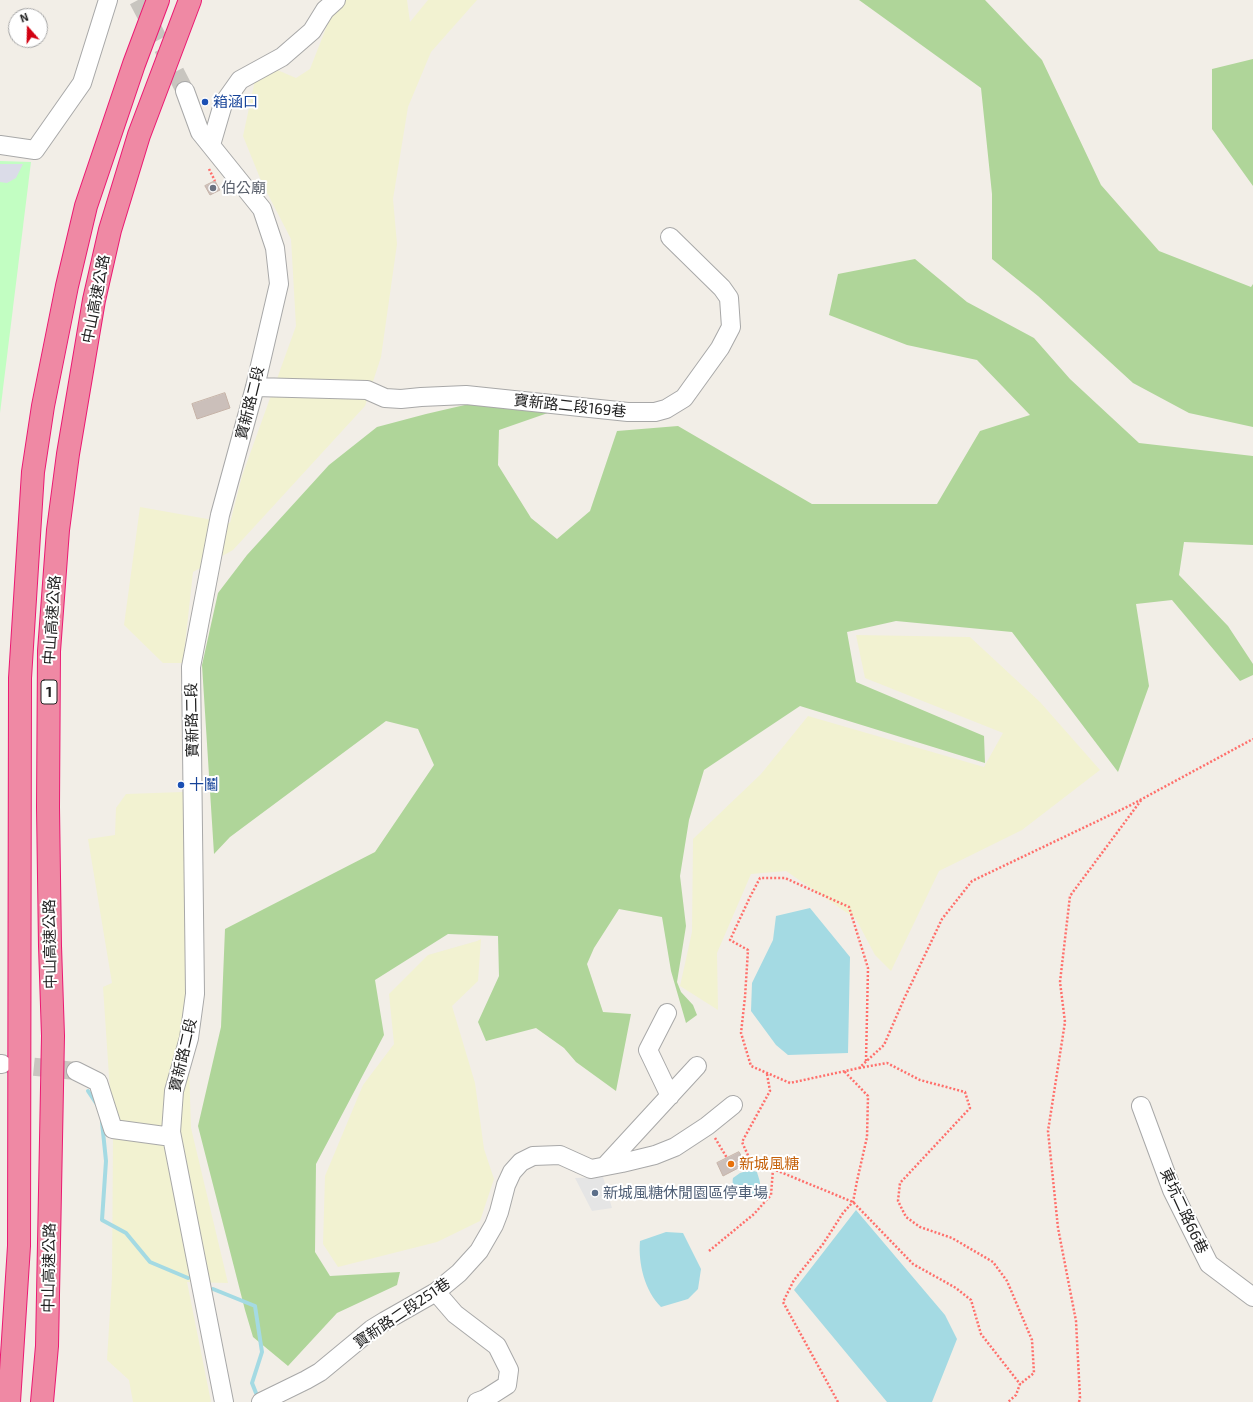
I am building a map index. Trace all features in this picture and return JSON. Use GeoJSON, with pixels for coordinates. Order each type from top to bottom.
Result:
{"type":"FeatureCollection","features":[{"type":"Feature","properties":{"kind":"highway","name":"中山高速公路"},"geometry":{"type":"LineString","coordinates":[[9,1402],[19,1246],[20,678],[33,472],[43,406],[64,301],[86,206],[134,64],[158,0]]}},
{"type":"Feature","properties":{"kind":"highway","name":"中山高速公路"},"geometry":{"type":"LineString","coordinates":[[42,1402],[47,1346],[53,1036],[48,807],[49,652],[58,530],[68,454],[94,300],[110,230],[139,134],[190,0]]}},
{"type":"Feature","properties":{"kind":"street"},"geometry":{"type":"LineString","coordinates":[[0,145],[35,150],[82,84],[108,0]]}},
{"type":"Feature","properties":{"kind":"street"},"geometry":{"type":"LineString","coordinates":[[211,145],[223,104],[240,80],[282,58],[312,31],[325,10],[336,0]]}},
{"type":"Feature","properties":{"kind":"street","name":"寶新路二段"},"geometry":{"type":"LineString","coordinates":[[185,91],[200,132],[262,209],[275,248],[279,284],[255,387],[220,515],[191,666],[195,994],[189,1038],[174,1091],[171,1132],[224,1402]]}},
{"type":"Feature","properties":{"kind":"street","name":"寶新路二段169巷"},"geometry":{"type":"LineString","coordinates":[[255,387],[367,390],[385,398],[401,399],[420,396],[466,395],[628,412],[655,412],[666,409],[684,398],[720,348],[731,327],[729,298],[722,288],[670,237]]}},
{"type":"Feature","properties":{"kind":"street"},"geometry":{"type":"LineString","coordinates":[[667,1013],[648,1050],[670,1096]]}},
{"type":"Feature","properties":{"kind":"street"},"geometry":{"type":"LineString","coordinates":[[605,1166],[697,1066]]}},
{"type":"Feature","properties":{"kind":"street"},"geometry":{"type":"LineString","coordinates":[[76,1071],[98,1082],[113,1130],[172,1137]]}},
{"type":"Feature","properties":{"kind":"street","name":"寶新路二段251巷"},"geometry":{"type":"LineString","coordinates":[[261,1402],[320,1372],[372,1329],[385,1320],[436,1292],[459,1274],[479,1251],[494,1225],[506,1185],[512,1172],[521,1162],[533,1156],[560,1155],[591,1168],[655,1155],[675,1146],[707,1126],[733,1105]]}},
{"type":"Feature","properties":{"kind":"street","name":"東坑二路66巷"},"geometry":{"type":"LineString","coordinates":[[1141,1106],[1172,1190],[1209,1264],[1253,1298]]}},
{"type":"Feature","properties":{"kind":"street"},"geometry":{"type":"LineString","coordinates":[[436,1292],[455,1314],[497,1346],[509,1370],[507,1385],[485,1399],[477,1402]]}},
{"type":"Feature","properties":{"kind":"path"},"geometry":{"type":"LineString","coordinates":[[859,1068],[884,1045],[942,919],[972,881],[1143,799],[1253,739]]}},
{"type":"Feature","properties":{"kind":"path"},"geometry":{"type":"LineString","coordinates":[[1079,1402],[1076,1321],[1058,1228],[1048,1131],[1065,1022],[1060,982],[1070,896],[1143,799]]}},
{"type":"Feature","properties":{"kind":"path"},"geometry":{"type":"LineString","coordinates":[[866,1061],[868,968],[850,907],[784,878],[760,878],[730,940],[748,950],[741,1033],[750,1066],[790,1083],[887,1063],[920,1080],[965,1092],[970,1108],[900,1183],[898,1200],[906,1217],[915,1224],[952,1238],[993,1262],[1007,1281],[1032,1340],[1034,1373],[1020,1384],[1016,1395],[1008,1402]]}},
{"type":"Feature","properties":{"kind":"path"},"geometry":{"type":"LineString","coordinates":[[838,1402],[783,1302],[794,1280],[823,1244],[843,1213],[853,1202],[856,1181],[867,1137],[868,1096],[844,1071]]}},
{"type":"Feature","properties":{"kind":"path"},"geometry":{"type":"LineString","coordinates":[[767,1073],[770,1091],[742,1142],[751,1162],[773,1169],[853,1202],[913,1264],[956,1288],[971,1300],[981,1334],[1020,1384]]}},
{"type":"Feature","properties":{"kind":"path"},"geometry":{"type":"LineString","coordinates":[[707,1126],[727,1158]]}},
{"type":"Feature","properties":{"kind":"path"},"geometry":{"type":"LineString","coordinates":[[709,1251],[754,1214],[771,1195],[773,1169]]}},
{"type":"Feature","properties":{"kind":"green space"},"geometry":{"type":"Polygon","coordinates":[[[337,0],[407,0],[410,22],[428,0],[477,0],[431,52],[408,107],[393,199],[397,244],[381,357],[365,406],[233,550],[193,572],[183,663],[163,663],[124,625],[140,507],[230,523],[242,476],[296,326],[291,239],[262,183],[243,136],[255,80],[275,69],[296,78],[310,69],[337,0]]]}},
{"type":"Feature","properties":{"kind":"green space"},"geometry":{"type":"Polygon","coordinates":[[[859,0],[985,0],[1042,60],[1101,185],[1159,251],[1251,287],[1253,284],[1253,427],[1189,413],[1133,383],[1038,296],[992,259],[992,194],[981,88],[859,0]]]}},
{"type":"Feature","properties":{"kind":"green space"},"geometry":{"type":"Polygon","coordinates":[[[1253,59],[1253,186],[1212,129],[1212,69],[1253,59]]]}},
{"type":"Feature","properties":{"kind":"green space"},"geometry":{"type":"Polygon","coordinates":[[[0,161],[31,162],[0,413],[0,161]]]}},
{"type":"Feature","properties":{"kind":"green space"},"geometry":{"type":"Polygon","coordinates":[[[915,259],[967,302],[1034,338],[1070,379],[1139,443],[1253,456],[1253,545],[1184,542],[1179,575],[1228,626],[1253,664],[1253,675],[1240,681],[1172,600],[1136,604],[1149,686],[1118,772],[1012,632],[896,621],[847,632],[856,682],[984,736],[985,763],[800,706],[704,770],[689,820],[680,876],[686,926],[677,982],[681,992],[693,1005],[697,1015],[686,1023],[671,971],[662,917],[619,909],[594,948],[587,964],[603,1012],[631,1014],[616,1091],[576,1062],[564,1048],[536,1028],[486,1041],[478,1022],[499,976],[498,936],[448,934],[375,980],[384,1035],[316,1164],[315,1252],[330,1276],[400,1272],[397,1285],[337,1313],[288,1366],[253,1337],[198,1126],[221,1027],[225,929],[375,852],[434,765],[418,729],[386,721],[230,837],[214,854],[202,665],[218,593],[247,555],[329,465],[377,427],[482,401],[565,407],[499,430],[498,465],[531,518],[557,539],[590,511],[617,431],[678,426],[812,504],[937,504],[980,431],[1030,415],[977,360],[907,345],[829,315],[838,274],[915,259]]]}},
{"type":"Feature","properties":{"kind":"green space"},"geometry":{"type":"Polygon","coordinates":[[[856,635],[970,637],[1040,702],[1100,770],[1022,830],[939,871],[891,971],[875,955],[856,919],[786,871],[751,874],[717,953],[718,1010],[680,986],[692,932],[693,839],[761,774],[808,716],[984,767],[1003,733],[865,678],[856,635]]]}},
{"type":"Feature","properties":{"kind":"green space"},"geometry":{"type":"Polygon","coordinates":[[[183,792],[191,1128],[228,1283],[187,1282],[211,1402],[133,1402],[129,1380],[107,1360],[112,1278],[113,1136],[103,987],[112,983],[88,839],[115,835],[116,808],[126,794],[183,792]]]}},
{"type":"Feature","properties":{"kind":"green space"},"geometry":{"type":"Polygon","coordinates":[[[481,939],[478,981],[452,1006],[475,1083],[484,1149],[494,1179],[480,1221],[437,1242],[338,1267],[323,1244],[325,1176],[363,1085],[394,1044],[389,994],[428,955],[481,939]]]}},
{"type":"Feature","properties":{"kind":"shaded area"},"geometry":{"type":"Polygon","coordinates":[[[0,164],[23,164],[16,178],[7,183],[0,182],[0,164]]]}},
{"type":"Feature","properties":{"kind":"shaded area","name":"新城風糖休閒園區停車場"},"geometry":{"type":"Polygon","coordinates":[[[603,1177],[612,1208],[592,1211],[575,1178],[603,1177]]]}},
{"type":"Feature","properties":{"kind":"water"},"geometry":{"type":"Polygon","coordinates":[[[810,908],[850,957],[848,1053],[788,1055],[776,1045],[751,1011],[752,983],[773,940],[776,916],[810,908]]]}},
{"type":"Feature","properties":{"kind":"water"},"geometry":{"type":"Polygon","coordinates":[[[750,1170],[757,1172],[760,1187],[758,1192],[754,1195],[744,1196],[735,1189],[733,1178],[740,1173],[750,1170]]]}},
{"type":"Feature","properties":{"kind":"water"},"geometry":{"type":"Polygon","coordinates":[[[856,1210],[945,1315],[957,1339],[932,1402],[887,1402],[794,1290],[856,1210]]]}},
{"type":"Feature","properties":{"kind":"water"},"geometry":{"type":"Polygon","coordinates":[[[666,1232],[683,1233],[701,1269],[698,1289],[688,1299],[661,1307],[655,1301],[644,1277],[640,1259],[640,1241],[666,1232]]]}},
{"type":"Feature","properties":{"kind":"building","name":"伯公廟"},"geometry":{"type":"Polygon","coordinates":[[[215,181],[220,190],[210,195],[205,186],[215,181]]]}},
{"type":"Feature","properties":{"kind":"building"},"geometry":{"type":"Polygon","coordinates":[[[225,393],[230,408],[197,419],[192,404],[225,393]]]}},
{"type":"Feature","properties":{"kind":"building","name":"新城風糖"},"geometry":{"type":"Polygon","coordinates":[[[739,1152],[746,1164],[723,1176],[717,1163],[739,1152]]]}},
{"type":"Feature","properties":{"kind":"waterway"},"geometry":{"type":"LineString","coordinates":[[88,1091],[98,1106]]}},
{"type":"Feature","properties":{"kind":"waterway"},"geometry":{"type":"LineString","coordinates":[[102,1122],[106,1161],[102,1220],[126,1233],[150,1262],[188,1278]]}},
{"type":"Feature","properties":{"kind":"waterway"},"geometry":{"type":"LineString","coordinates":[[213,1289],[255,1306],[262,1352],[252,1383],[256,1393]]}},
{"type":"Feature","properties":{"kind":"tunnel"},"geometry":{"type":"LineString","coordinates":[[138,0],[185,91]]}},
{"type":"Feature","properties":{"kind":"tunnel"},"geometry":{"type":"LineString","coordinates":[[7,1064],[76,1071]]}},
{"type":"Feature","properties":{"kind":"place","name":"箱涵口"},"geometry":{"type":"Point","coordinates":[205,102]}},
{"type":"Feature","properties":{"kind":"place","name":"伯公廟"},"geometry":{"type":"Point","coordinates":[213,188]}},
{"type":"Feature","properties":{"kind":"place","name":"十鬮"},"geometry":{"type":"Point","coordinates":[181,785]}},
{"type":"Feature","properties":{"kind":"place","name":"新城風糖"},"geometry":{"type":"Point","coordinates":[731,1164]}},
{"type":"Feature","properties":{"kind":"place","name":"新城風糖休閒園區停車場"},"geometry":{"type":"Point","coordinates":[595,1193]}}]}
